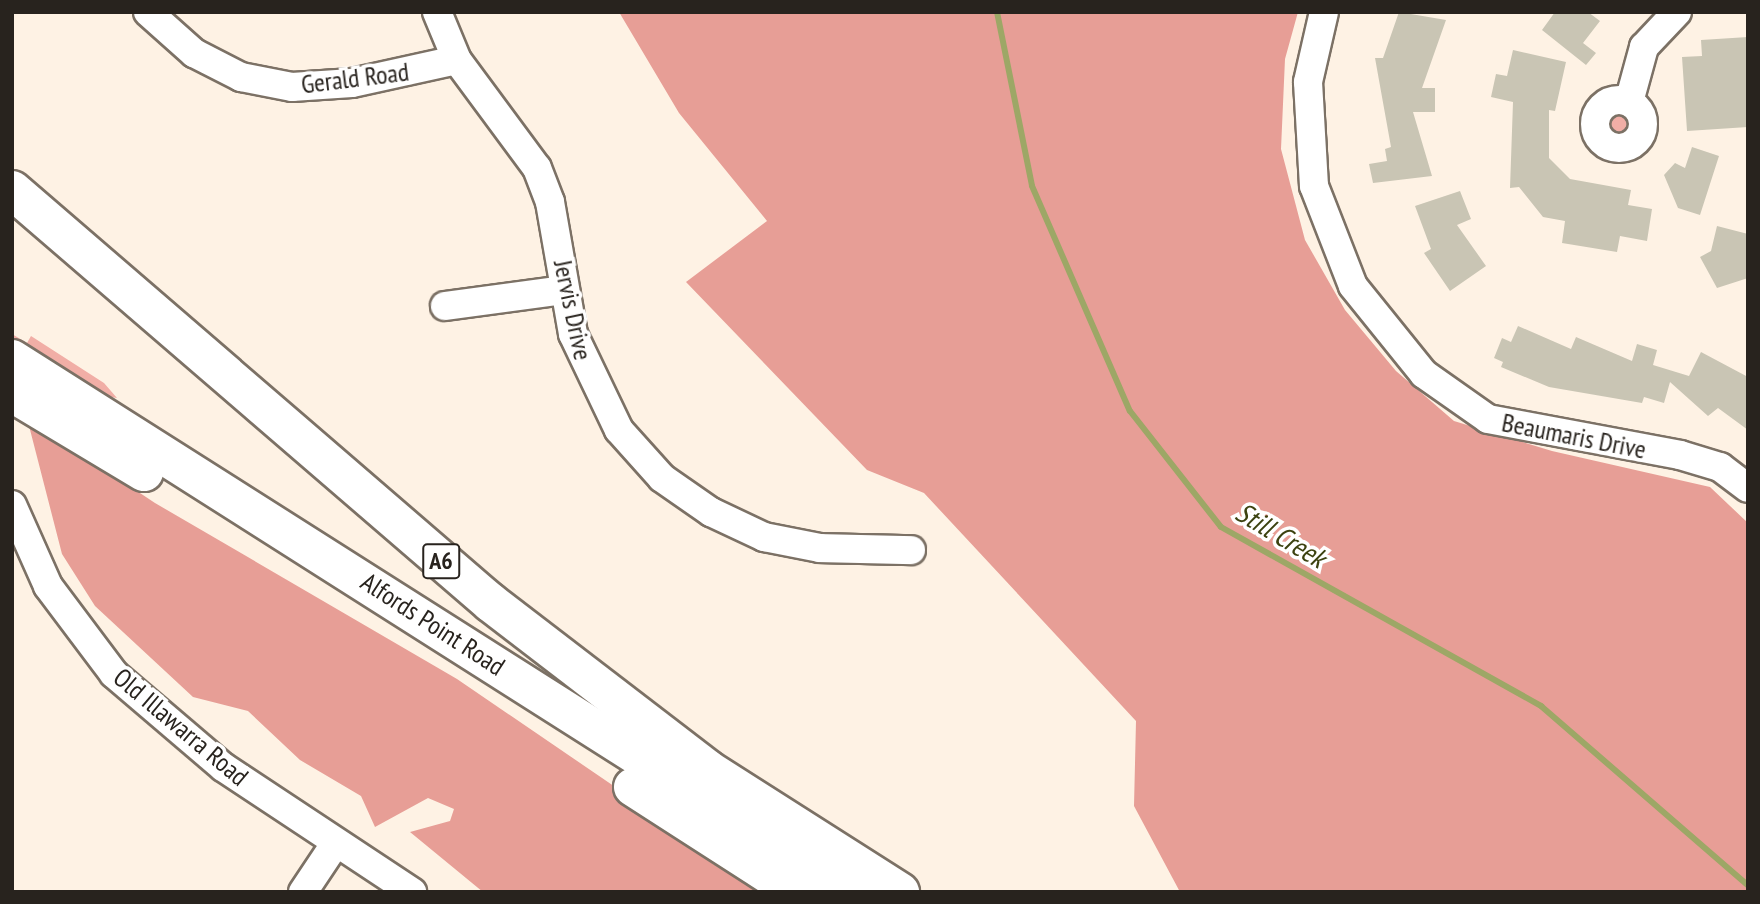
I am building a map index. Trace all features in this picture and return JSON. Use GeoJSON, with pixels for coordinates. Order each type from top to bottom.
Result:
{"type":"FeatureCollection","features":[{"type":"Feature","properties":{"kind":"highway","name":"A6"},"geometry":{"type":"LineString","coordinates":[[12,190],[491,603],[707,769],[900,892]]}},
{"type":"Feature","properties":{"kind":"highway","name":"Alfords Point Road"},"geometry":{"type":"LineString","coordinates":[[12,359],[852,892]]}},
{"type":"Feature","properties":{"kind":"highway","name":"Alfords Point Road"},"geometry":{"type":"LineString","coordinates":[[12,393],[475,673],[633,786],[796,892]]}},
{"type":"Feature","properties":{"kind":"street","name":"Gerald Road"},"geometry":{"type":"LineString","coordinates":[[148,12],[194,53],[241,77],[292,87],[352,83],[457,60]]}},
{"type":"Feature","properties":{"kind":"street","name":"Jervis Drive"},"geometry":{"type":"LineString","coordinates":[[437,12],[457,60],[537,168],[550,202],[564,290],[587,375],[619,430],[662,478],[711,512],[764,537],[820,548],[911,550]]}},
{"type":"Feature","properties":{"kind":"street","name":"Beaumaris Drive"},"geometry":{"type":"LineString","coordinates":[[1324,12],[1308,82],[1314,186],[1353,286],[1424,374],[1488,419],[1680,455],[1720,467],[1748,488]]}},
{"type":"Feature","properties":{"kind":"street"},"geometry":{"type":"LineString","coordinates":[[1629,102],[1644,47],[1677,12]]}},
{"type":"Feature","properties":{"kind":"street"},"geometry":{"type":"LineString","coordinates":[[445,306],[564,290]]}},
{"type":"Feature","properties":{"kind":"street","name":"Old Illawarra Road"},"geometry":{"type":"LineString","coordinates":[[12,505],[48,586],[114,674],[223,767],[335,844],[412,892]]}},
{"type":"Feature","properties":{"kind":"street"},"geometry":{"type":"LineString","coordinates":[[303,892],[335,844]]}},
{"type":"Feature","properties":{"kind":"shaded area"},"geometry":{"type":"Polygon","coordinates":[[[619,12],[1298,12],[1285,59],[1281,149],[1305,240],[1345,310],[1396,371],[1454,421],[1552,451],[1710,487],[1748,523],[1748,892],[1180,892],[1134,806],[1136,721],[924,493],[867,470],[686,282],[767,221],[679,113],[619,12]]]}},
{"type":"Feature","properties":{"kind":"shaded area"},"geometry":{"type":"Polygon","coordinates":[[[1619,111],[1628,115],[1632,124],[1628,133],[1619,137],[1610,133],[1606,124],[1610,115],[1619,111]]]}},
{"type":"Feature","properties":{"kind":"shaded area"},"geometry":{"type":"Polygon","coordinates":[[[12,334],[27,343],[31,336],[104,383],[117,398],[93,394],[12,342],[12,334]]]}},
{"type":"Feature","properties":{"kind":"shaded area"},"geometry":{"type":"Polygon","coordinates":[[[27,418],[155,503],[457,679],[646,808],[713,864],[763,892],[483,892],[410,832],[450,821],[454,809],[428,798],[375,827],[361,796],[300,760],[248,711],[193,697],[95,606],[62,554],[27,418]]]}},
{"type":"Feature","properties":{"kind":"building"},"geometry":{"type":"Polygon","coordinates":[[[1399,12],[1446,20],[1422,88],[1435,88],[1435,112],[1413,112],[1432,176],[1373,183],[1369,164],[1387,161],[1385,149],[1391,147],[1375,58],[1383,58],[1399,12]]]}},
{"type":"Feature","properties":{"kind":"building"},"geometry":{"type":"Polygon","coordinates":[[[1555,12],[1588,12],[1600,21],[1583,43],[1596,53],[1586,65],[1542,30],[1555,12]]]}},
{"type":"Feature","properties":{"kind":"building"},"geometry":{"type":"Polygon","coordinates":[[[1748,37],[1748,127],[1687,131],[1682,57],[1702,56],[1701,40],[1748,37]]]}},
{"type":"Feature","properties":{"kind":"building"},"geometry":{"type":"Polygon","coordinates":[[[1513,50],[1566,62],[1555,111],[1549,110],[1549,158],[1570,179],[1631,190],[1628,205],[1652,209],[1647,241],[1620,236],[1617,252],[1562,243],[1565,221],[1543,217],[1519,187],[1510,188],[1513,102],[1491,97],[1496,74],[1507,76],[1513,50]]]}},
{"type":"Feature","properties":{"kind":"building"},"geometry":{"type":"Polygon","coordinates":[[[1692,147],[1719,156],[1700,215],[1678,208],[1664,175],[1675,163],[1685,168],[1692,147]]]}},
{"type":"Feature","properties":{"kind":"building"},"geometry":{"type":"Polygon","coordinates":[[[1460,191],[1471,219],[1457,225],[1486,266],[1450,291],[1424,253],[1431,249],[1415,206],[1460,191]]]}},
{"type":"Feature","properties":{"kind":"building"},"geometry":{"type":"Polygon","coordinates":[[[1717,226],[1748,234],[1748,278],[1717,288],[1700,257],[1711,251],[1717,226]]]}},
{"type":"Feature","properties":{"kind":"building"},"geometry":{"type":"Polygon","coordinates":[[[1518,326],[1571,349],[1576,337],[1632,361],[1637,344],[1657,350],[1653,365],[1689,376],[1701,352],[1748,377],[1748,430],[1718,408],[1708,416],[1670,382],[1664,403],[1644,397],[1642,403],[1549,387],[1501,367],[1503,362],[1494,358],[1502,338],[1511,342],[1518,326]]]}},
{"type":"Feature","properties":{"kind":"waterway","name":"Still Creek"},"geometry":{"type":"LineString","coordinates":[[997,12],[1032,186],[1130,411],[1221,527],[1541,706],[1748,885]]}}]}
